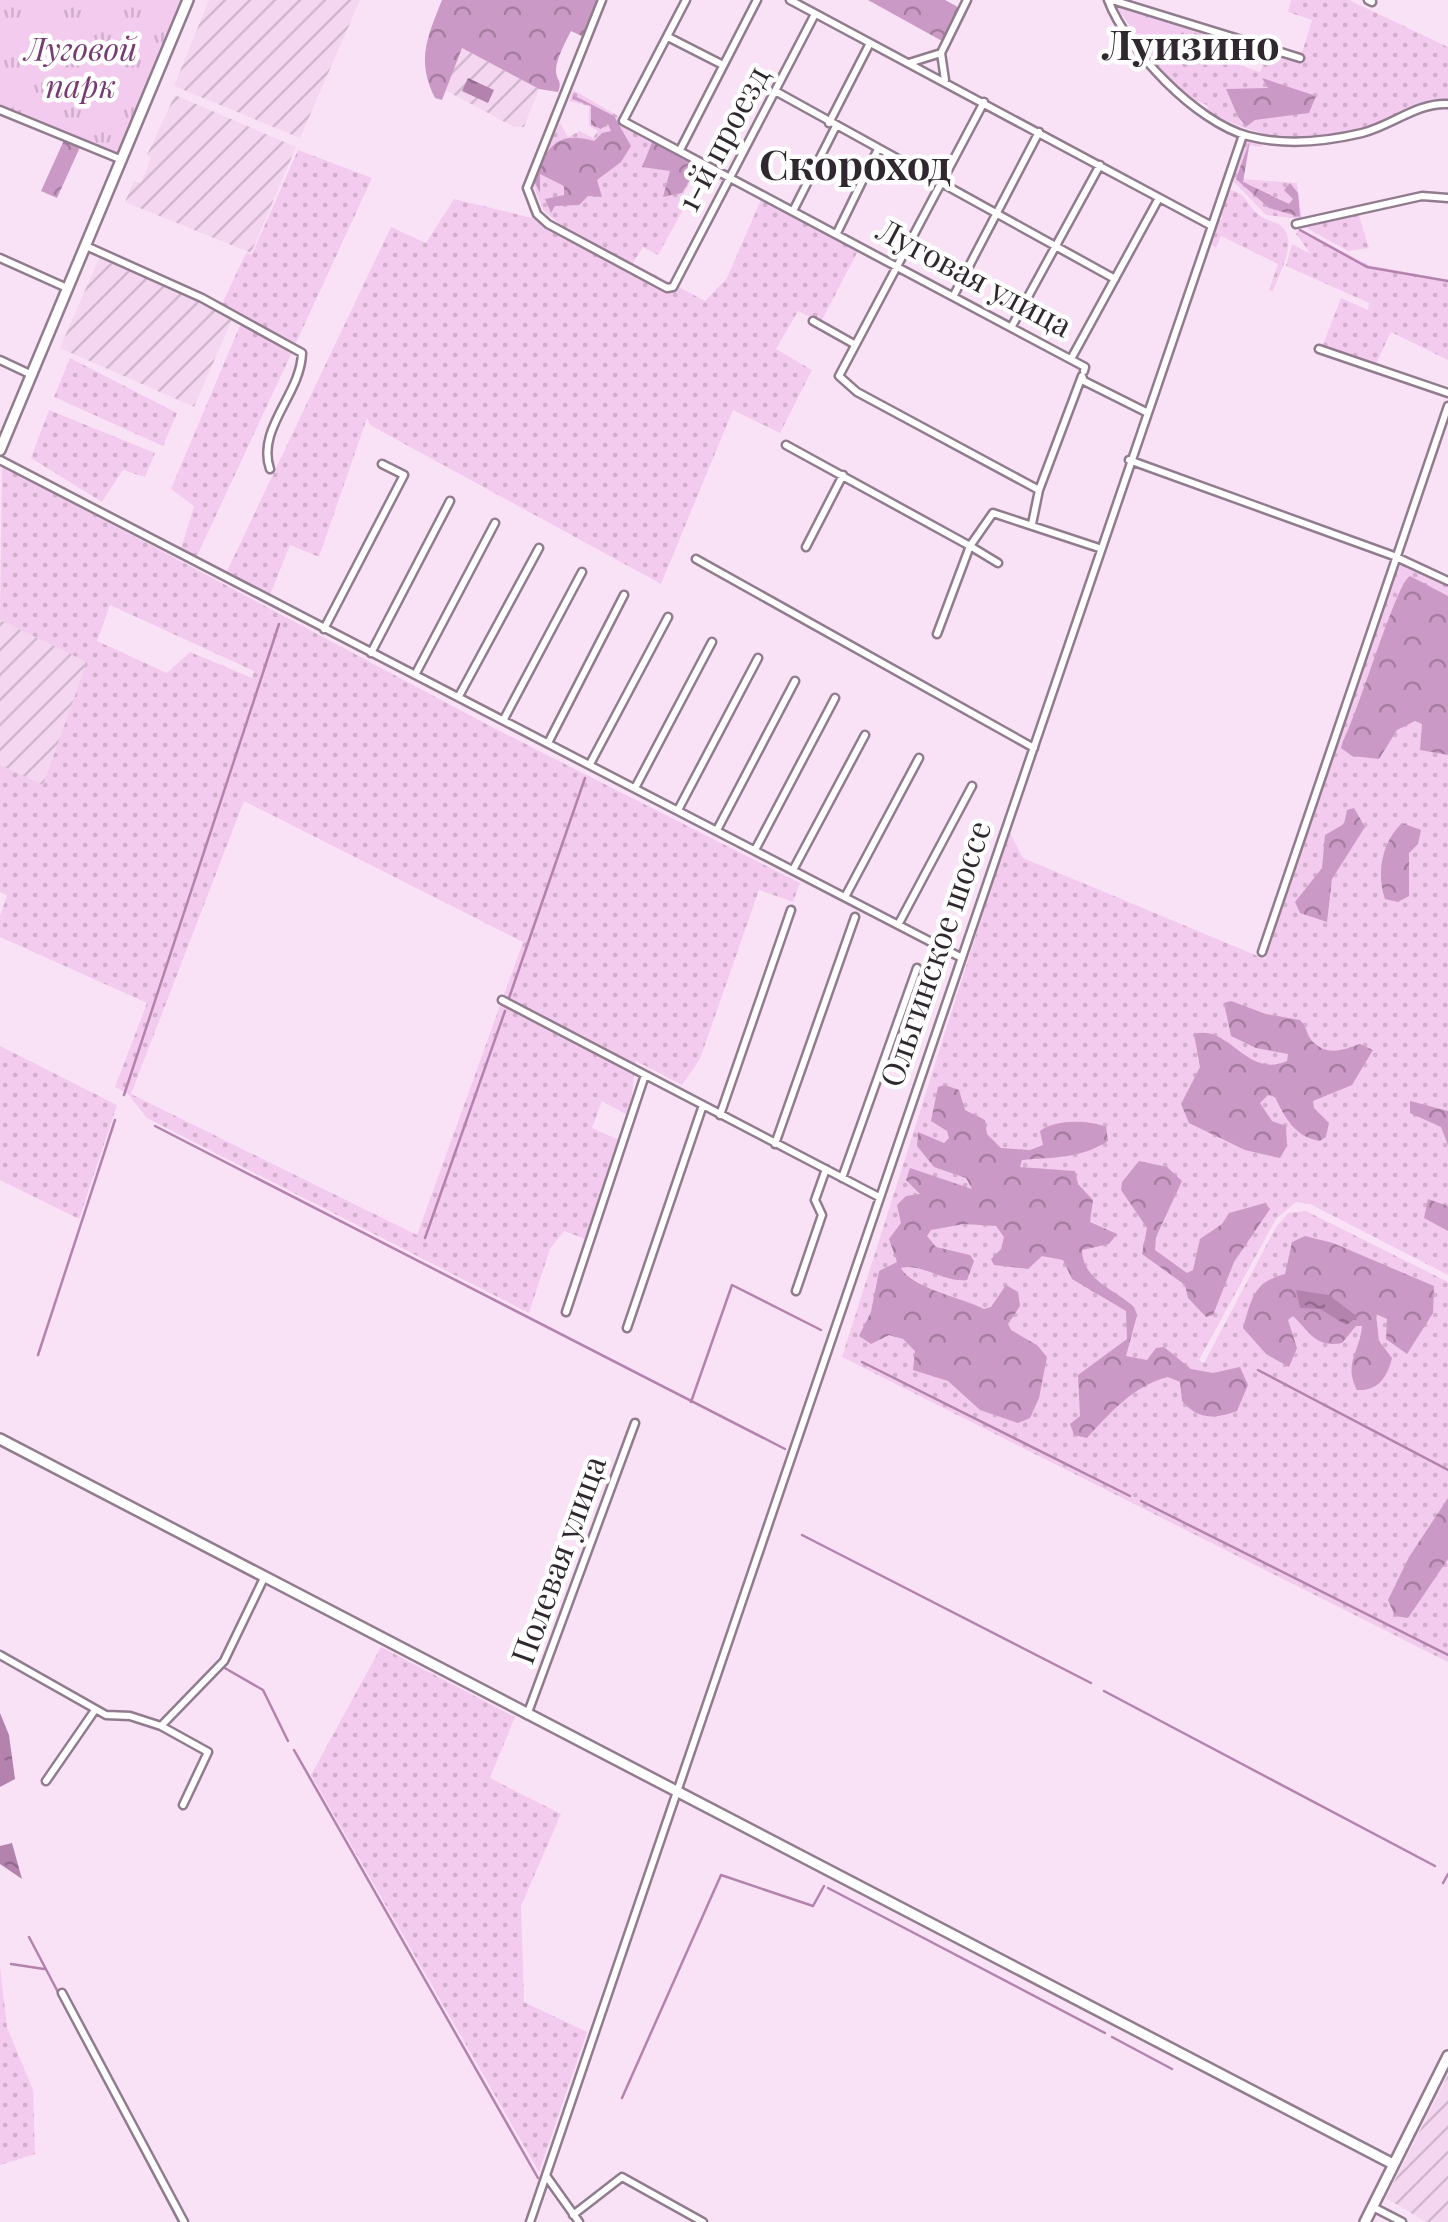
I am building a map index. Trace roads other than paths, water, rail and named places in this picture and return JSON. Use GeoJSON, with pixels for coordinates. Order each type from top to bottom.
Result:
{"type":"FeatureCollection","features":[{"type":"Feature","properties":{"kind":"street"},"geometry":{"type":"LineString","coordinates":[[0,450],[188,0]]}},
{"type":"Feature","properties":{"kind":"street","name":"1-й проезд"},"geometry":{"type":"LineString","coordinates":[[602,0],[527,188],[537,214],[548,224],[666,288],[674,286],[816,14]]}},
{"type":"Feature","properties":{"kind":"street"},"geometry":{"type":"LineString","coordinates":[[686,0],[668,37],[723,65]]}},
{"type":"Feature","properties":{"kind":"street"},"geometry":{"type":"LineString","coordinates":[[680,150],[757,0]]}},
{"type":"Feature","properties":{"kind":"street"},"geometry":{"type":"LineString","coordinates":[[790,0],[1210,224]]}},
{"type":"Feature","properties":{"kind":"street"},"geometry":{"type":"LineString","coordinates":[[945,82],[941,53],[967,0]]}},
{"type":"Feature","properties":{"kind":"street"},"geometry":{"type":"LineString","coordinates":[[1110,0],[1300,58]]}},
{"type":"Feature","properties":{"kind":"street"},"geometry":{"type":"LineString","coordinates":[[1110,0],[1137,47],[1166,81],[1191,104],[1243,134],[1318,141],[1366,132],[1430,105],[1448,104]]}},
{"type":"Feature","properties":{"kind":"street","name":"Луговая улица"},"geometry":{"type":"LineString","coordinates":[[668,37],[622,121],[1012,326],[1085,367],[1084,381],[1146,412]]}},
{"type":"Feature","properties":{"kind":"street"},"geometry":{"type":"LineString","coordinates":[[793,211],[870,43]]}},
{"type":"Feature","properties":{"kind":"street"},"geometry":{"type":"LineString","coordinates":[[910,63],[941,53]]}},
{"type":"Feature","properties":{"kind":"street"},"geometry":{"type":"LineString","coordinates":[[777,92],[1115,279]]}},
{"type":"Feature","properties":{"kind":"street"},"geometry":{"type":"LineString","coordinates":[[984,102],[840,372],[842,381],[856,392],[1039,490]]}},
{"type":"Feature","properties":{"kind":"street"},"geometry":{"type":"LineString","coordinates":[[0,110],[122,160]]}},
{"type":"Feature","properties":{"kind":"street"},"geometry":{"type":"LineString","coordinates":[[954,295],[1040,132]]}},
{"type":"Feature","properties":{"kind":"street","name":"Ольгинское шоссе"},"geometry":{"type":"LineString","coordinates":[[530,2222],[1243,134]]}},
{"type":"Feature","properties":{"kind":"street"},"geometry":{"type":"LineString","coordinates":[[836,234],[878,149]]}},
{"type":"Feature","properties":{"kind":"street"},"geometry":{"type":"LineString","coordinates":[[1012,326],[1100,166]]}},
{"type":"Feature","properties":{"kind":"street"},"geometry":{"type":"LineString","coordinates":[[1296,224],[1422,196],[1448,198]]}},
{"type":"Feature","properties":{"kind":"street"},"geometry":{"type":"LineString","coordinates":[[1071,359],[1159,198]]}},
{"type":"Feature","properties":{"kind":"street"},"geometry":{"type":"LineString","coordinates":[[86,246],[202,298],[302,353],[300,370],[266,444],[270,469]]}},
{"type":"Feature","properties":{"kind":"street"},"geometry":{"type":"LineString","coordinates":[[0,258],[68,289]]}},
{"type":"Feature","properties":{"kind":"street"},"geometry":{"type":"LineString","coordinates":[[813,320],[854,344]]}},
{"type":"Feature","properties":{"kind":"street"},"geometry":{"type":"LineString","coordinates":[[1319,348],[1448,393]]}},
{"type":"Feature","properties":{"kind":"street"},"geometry":{"type":"LineString","coordinates":[[0,360],[32,375]]}},
{"type":"Feature","properties":{"kind":"street"},"geometry":{"type":"LineString","coordinates":[[1032,524],[1039,490],[1083,373]]}},
{"type":"Feature","properties":{"kind":"street"},"geometry":{"type":"LineString","coordinates":[[1262,952],[1448,406]]}},
{"type":"Feature","properties":{"kind":"street"},"geometry":{"type":"LineString","coordinates":[[786,445],[998,562]]}},
{"type":"Feature","properties":{"kind":"street"},"geometry":{"type":"LineString","coordinates":[[0,460],[962,958]]}},
{"type":"Feature","properties":{"kind":"street"},"geometry":{"type":"LineString","coordinates":[[1129,460],[1394,556],[1448,582]]}},
{"type":"Feature","properties":{"kind":"street"},"geometry":{"type":"LineString","coordinates":[[324,630],[404,475],[382,464]]}},
{"type":"Feature","properties":{"kind":"street"},"geometry":{"type":"LineString","coordinates":[[806,547],[843,475]]}},
{"type":"Feature","properties":{"kind":"street"},"geometry":{"type":"LineString","coordinates":[[371,653],[450,501]]}},
{"type":"Feature","properties":{"kind":"street"},"geometry":{"type":"LineString","coordinates":[[938,634],[970,546],[993,513],[1099,548]]}},
{"type":"Feature","properties":{"kind":"street"},"geometry":{"type":"LineString","coordinates":[[415,675],[495,523]]}},
{"type":"Feature","properties":{"kind":"street"},"geometry":{"type":"LineString","coordinates":[[459,696],[538,548]]}},
{"type":"Feature","properties":{"kind":"street"},"geometry":{"type":"LineString","coordinates":[[696,558],[1034,748]]}},
{"type":"Feature","properties":{"kind":"street"},"geometry":{"type":"LineString","coordinates":[[504,719],[582,572]]}},
{"type":"Feature","properties":{"kind":"street"},"geometry":{"type":"LineString","coordinates":[[548,742],[624,595]]}},
{"type":"Feature","properties":{"kind":"street"},"geometry":{"type":"LineString","coordinates":[[590,764],[668,617]]}},
{"type":"Feature","properties":{"kind":"street"},"geometry":{"type":"LineString","coordinates":[[635,788],[712,642]]}},
{"type":"Feature","properties":{"kind":"street"},"geometry":{"type":"LineString","coordinates":[[678,810],[758,658]]}},
{"type":"Feature","properties":{"kind":"street"},"geometry":{"type":"LineString","coordinates":[[717,830],[795,681]]}},
{"type":"Feature","properties":{"kind":"street"},"geometry":{"type":"LineString","coordinates":[[755,850],[835,698]]}},
{"type":"Feature","properties":{"kind":"street"},"geometry":{"type":"LineString","coordinates":[[793,870],[865,734]]}},
{"type":"Feature","properties":{"kind":"street"},"geometry":{"type":"LineString","coordinates":[[845,897],[919,758]]}},
{"type":"Feature","properties":{"kind":"street"},"geometry":{"type":"LineString","coordinates":[[898,924],[972,786]]}},
{"type":"Feature","properties":{"kind":"street"},"geometry":{"type":"LineString","coordinates":[[720,1114],[791,910]]}},
{"type":"Feature","properties":{"kind":"street"},"geometry":{"type":"LineString","coordinates":[[775,1144],[854,917]]}},
{"type":"Feature","properties":{"kind":"street"},"geometry":{"type":"LineString","coordinates":[[842,1178],[917,968]]}},
{"type":"Feature","properties":{"kind":"street"},"geometry":{"type":"LineString","coordinates":[[502,1000],[879,1198]]}},
{"type":"Feature","properties":{"kind":"street"},"geometry":{"type":"LineString","coordinates":[[566,1312],[645,1075]]}},
{"type":"Feature","properties":{"kind":"street"},"geometry":{"type":"LineString","coordinates":[[627,1328],[703,1105]]}},
{"type":"Feature","properties":{"kind":"street"},"geometry":{"type":"LineString","coordinates":[[796,1290],[822,1215],[814,1200],[826,1170]]}},
{"type":"Feature","properties":{"kind":"street","name":"Полевая улица"},"geometry":{"type":"LineString","coordinates":[[528,1714],[635,1422]]}},
{"type":"Feature","properties":{"kind":"street"},"geometry":{"type":"LineString","coordinates":[[0,1439],[1393,2164]]}},
{"type":"Feature","properties":{"kind":"street"},"geometry":{"type":"LineString","coordinates":[[161,1726],[224,1661],[264,1578]]}},
{"type":"Feature","properties":{"kind":"street"},"geometry":{"type":"LineString","coordinates":[[0,1655],[95,1710],[161,1726],[208,1752],[183,1804]]}},
{"type":"Feature","properties":{"kind":"street"},"geometry":{"type":"LineString","coordinates":[[46,1781],[95,1710]]}},
{"type":"Feature","properties":{"kind":"street"},"geometry":{"type":"LineString","coordinates":[[62,1992],[184,2222]]}},
{"type":"Feature","properties":{"kind":"street"},"geometry":{"type":"LineString","coordinates":[[1365,2222],[1448,2056]]}},
{"type":"Feature","properties":{"kind":"street"},"geometry":{"type":"LineString","coordinates":[[546,2176],[576,2218],[622,2177],[703,2222]]}},
{"type":"Feature","properties":{"kind":"street"},"geometry":{"type":"LineString","coordinates":[[1372,2206],[1402,2222]]}},
{"type":"Feature","properties":{"kind":"water"},"geometry":{"type":"Polygon","coordinates":[[[468,78],[494,90],[488,103],[462,91],[468,78]]]}},
{"type":"Feature","properties":{"kind":"water"},"geometry":{"type":"Polygon","coordinates":[[[1296,1290],[1329,1295],[1358,1317],[1346,1325],[1320,1309],[1300,1308],[1296,1290]]]}},
{"type":"Feature","properties":{"kind":"water"},"geometry":{"type":"Polygon","coordinates":[[[0,1713],[9,1735],[15,1779],[0,1787],[0,1713]]]}},
{"type":"Feature","properties":{"kind":"water"},"geometry":{"type":"Polygon","coordinates":[[[12,1843],[22,1879],[0,1864],[0,1846],[12,1843]]]}},
{"type":"Feature","properties":{"kind":"waterway"},"geometry":{"type":"LineString","coordinates":[[1300,230],[1367,267],[1448,281]]}},
{"type":"Feature","properties":{"kind":"waterway"},"geometry":{"type":"LineString","coordinates":[[124,1095],[279,624]]}},
{"type":"Feature","properties":{"kind":"waterway"},"geometry":{"type":"LineString","coordinates":[[509,998],[585,778]]}},
{"type":"Feature","properties":{"kind":"waterway"},"geometry":{"type":"LineString","coordinates":[[425,1238],[505,1011]]}},
{"type":"Feature","properties":{"kind":"waterway"},"geometry":{"type":"LineString","coordinates":[[38,1355],[115,1120]]}},
{"type":"Feature","properties":{"kind":"waterway"},"geometry":{"type":"LineString","coordinates":[[155,1126],[785,1449]]}},
{"type":"Feature","properties":{"kind":"waterway"},"geometry":{"type":"LineString","coordinates":[[691,1402],[732,1285],[821,1330]]}},
{"type":"Feature","properties":{"kind":"waterway"},"geometry":{"type":"LineString","coordinates":[[862,1362],[1130,1496]]}},
{"type":"Feature","properties":{"kind":"waterway"},"geometry":{"type":"LineString","coordinates":[[1258,1370],[1448,1470]]}},
{"type":"Feature","properties":{"kind":"waterway"},"geometry":{"type":"LineString","coordinates":[[1141,1501],[1448,1655]]}},
{"type":"Feature","properties":{"kind":"waterway"},"geometry":{"type":"LineString","coordinates":[[802,1535],[1091,1683]]}},
{"type":"Feature","properties":{"kind":"waterway"},"geometry":{"type":"LineString","coordinates":[[223,1667],[263,1690],[288,1741]]}},
{"type":"Feature","properties":{"kind":"waterway"},"geometry":{"type":"LineString","coordinates":[[1104,1691],[1435,1866]]}},
{"type":"Feature","properties":{"kind":"waterway"},"geometry":{"type":"LineString","coordinates":[[294,1750],[538,2178]]}},
{"type":"Feature","properties":{"kind":"waterway"},"geometry":{"type":"LineString","coordinates":[[1443,1883],[1448,1874]]}},
{"type":"Feature","properties":{"kind":"waterway"},"geometry":{"type":"LineString","coordinates":[[622,2098],[721,1875],[813,1906],[824,1886]]}},
{"type":"Feature","properties":{"kind":"waterway"},"geometry":{"type":"LineString","coordinates":[[828,1888],[1105,2033]]}},
{"type":"Feature","properties":{"kind":"waterway"},"geometry":{"type":"LineString","coordinates":[[29,1937],[179,2222]]}},
{"type":"Feature","properties":{"kind":"waterway"},"geometry":{"type":"LineString","coordinates":[[11,1964],[44,1969]]}},
{"type":"Feature","properties":{"kind":"waterway"},"geometry":{"type":"LineString","coordinates":[[1112,2037],[1172,2069]]}},
{"type":"Feature","properties":{"kind":"district","name":"Луизино"},"geometry":{"type":"Point","coordinates":[1191,45]}},
{"type":"Feature","properties":{"kind":"district","name":"Скороход"},"geometry":{"type":"Point","coordinates":[855,165]}},
{"type":"Feature","properties":{"kind":"park label","name":"Луговой парк"},"geometry":{"type":"Point","coordinates":[81,68]}}]}
